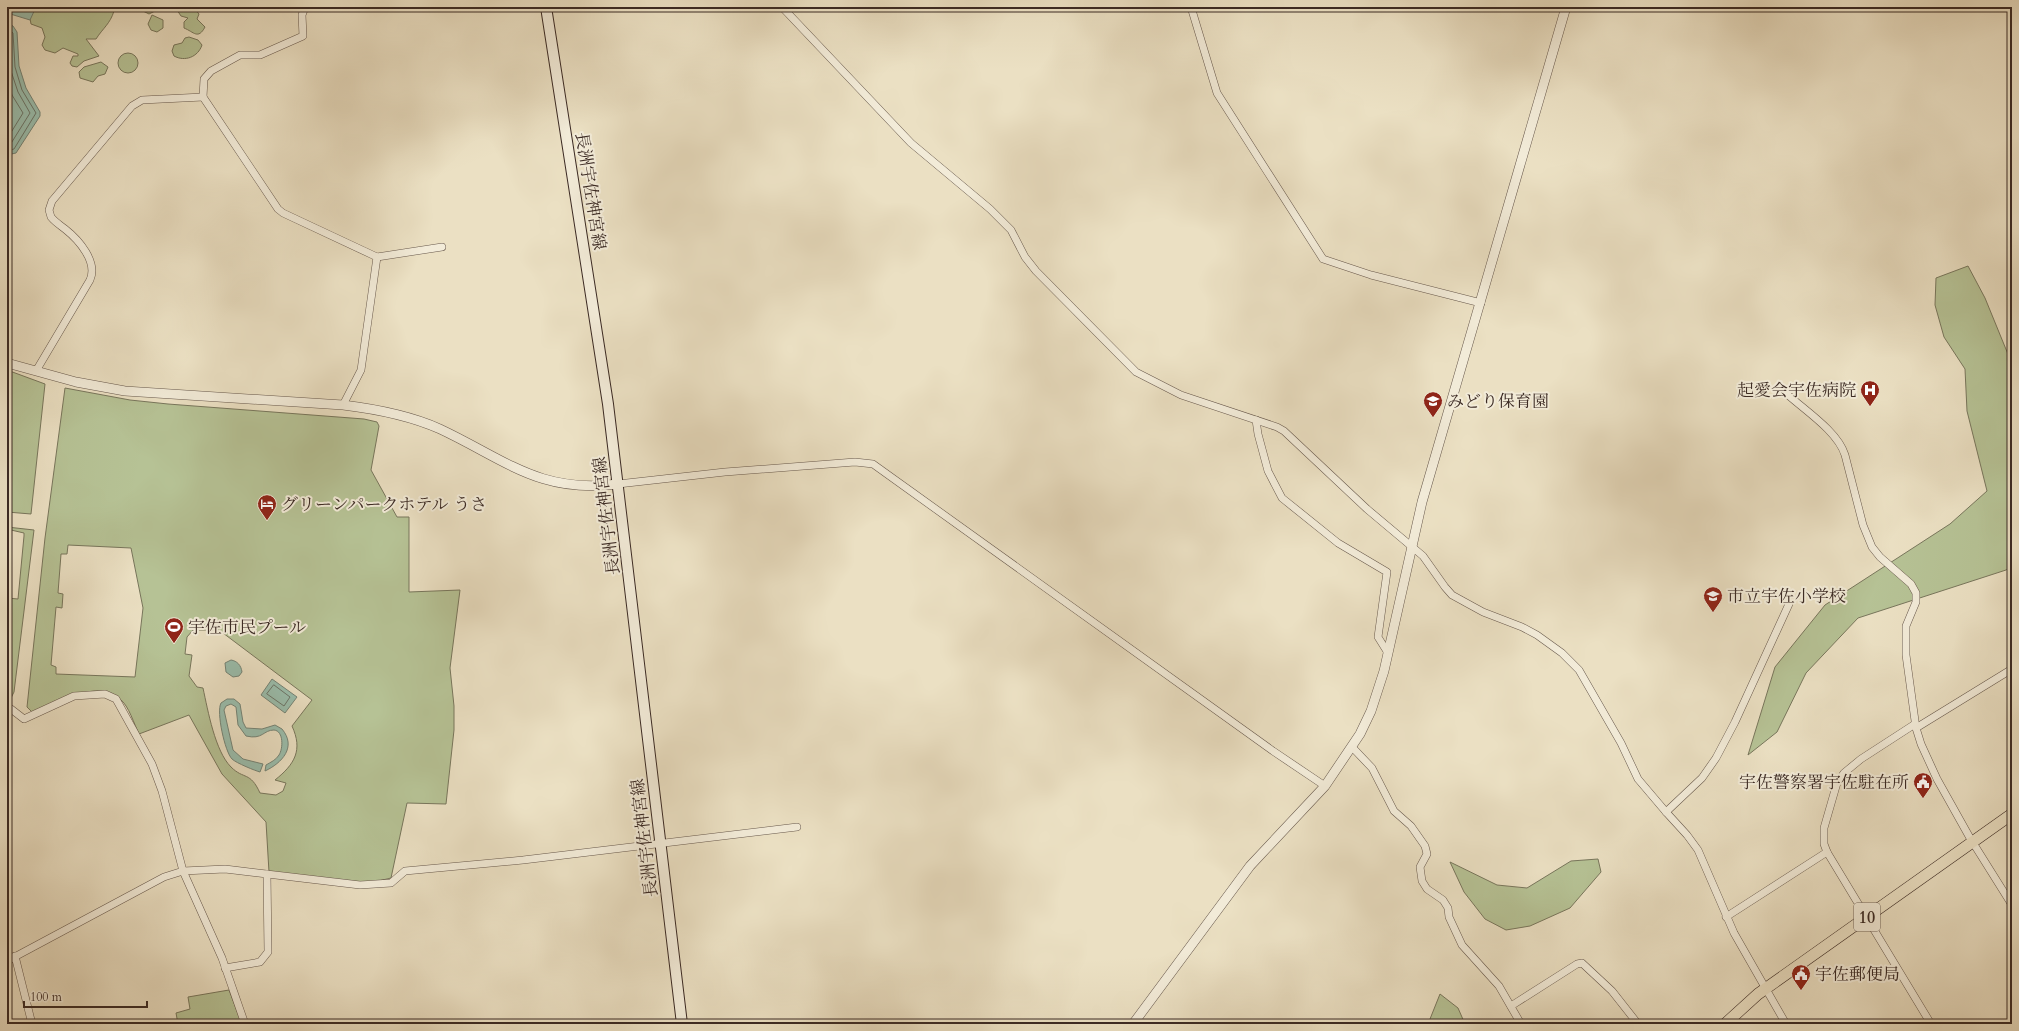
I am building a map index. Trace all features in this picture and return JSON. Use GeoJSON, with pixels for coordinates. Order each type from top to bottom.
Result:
{"type":"FeatureCollection","features":[{"type":"Feature","properties":{"kind":"highway","name":"10"},"geometry":{"type":"LineString","coordinates":[[1725,1024],[1766,989],[2012,814]]}},
{"type":"Feature","properties":{"kind":"main road","name":"長洲宇佐神宮線"},"geometry":{"type":"LineString","coordinates":[[546,7],[608,404],[682,1024]]}},
{"type":"Feature","properties":{"kind":"street"},"geometry":{"type":"LineString","coordinates":[[305,7],[302,15],[303,36],[260,56],[240,55],[211,71],[204,79],[203,97],[278,209],[289,216],[377,257],[442,247]]}},
{"type":"Feature","properties":{"kind":"street"},"geometry":{"type":"LineString","coordinates":[[782,7],[911,143],[990,209],[1011,230],[1025,257],[1036,271],[1136,372],[1181,395],[1277,427],[1290,435],[1367,509],[1411,544],[1423,556],[1452,595],[1482,612],[1532,632],[1571,661],[1590,687],[1621,743],[1638,779],[1688,835],[1698,850],[1726,917],[1786,1024]]}},
{"type":"Feature","properties":{"kind":"street"},"geometry":{"type":"LineString","coordinates":[[1190,7],[1217,93],[1322,259],[1371,275],[1481,303]]}},
{"type":"Feature","properties":{"kind":"street"},"geometry":{"type":"LineString","coordinates":[[1133,1024],[1250,866],[1325,786],[1360,734],[1375,701],[1388,653],[1411,544],[1437,448],[1481,303],[1566,7]]}},
{"type":"Feature","properties":{"kind":"street"},"geometry":{"type":"LineString","coordinates":[[36,371],[90,280],[93,272],[92,264],[79,244],[51,217],[49,210],[52,201],[132,106],[142,100],[203,97]]}},
{"type":"Feature","properties":{"kind":"street"},"geometry":{"type":"LineString","coordinates":[[343,405],[361,370],[377,257]]}},
{"type":"Feature","properties":{"kind":"street"},"geometry":{"type":"LineString","coordinates":[[7,363],[89,385],[125,391],[343,405],[376,410],[420,422],[439,429],[515,468],[546,480],[586,486],[726,472],[855,462],[873,464],[1273,751],[1325,786]]}},
{"type":"Feature","properties":{"kind":"street"},"geometry":{"type":"LineString","coordinates":[[1788,395],[1830,432],[1841,445],[1845,455],[1863,525],[1872,547],[1880,557],[1911,584],[1916,593],[1916,602],[1906,630],[1906,655],[1916,726],[1921,744],[1937,779],[1972,842],[2012,905]]}},
{"type":"Feature","properties":{"kind":"street"},"geometry":{"type":"LineString","coordinates":[[1256,420],[1258,434],[1268,471],[1282,498],[1321,531],[1387,572],[1378,636],[1388,653]]}},
{"type":"Feature","properties":{"kind":"street"},"geometry":{"type":"LineString","coordinates":[[1666,812],[1702,778],[1716,758],[1735,722],[1789,604]]}},
{"type":"Feature","properties":{"kind":"street"},"geometry":{"type":"LineString","coordinates":[[1931,1024],[1827,852],[1824,844],[1824,828],[1837,783],[1844,773],[1861,758],[2012,669]]}},
{"type":"Feature","properties":{"kind":"street"},"geometry":{"type":"LineString","coordinates":[[11,709],[24,719],[74,696],[105,694],[114,697],[152,764],[162,791],[183,871],[225,968],[245,1024]]}},
{"type":"Feature","properties":{"kind":"street"},"geometry":{"type":"LineString","coordinates":[[1352,747],[1372,768],[1394,811],[1411,826],[1425,846],[1427,854],[1420,867],[1422,881],[1427,889],[1448,908],[1449,917],[1462,945],[1499,986],[1521,1024]]}},
{"type":"Feature","properties":{"kind":"street"},"geometry":{"type":"LineString","coordinates":[[7,961],[164,878],[183,871],[225,869],[360,885],[391,883],[405,870],[523,860],[797,827]]}},
{"type":"Feature","properties":{"kind":"street"},"geometry":{"type":"LineString","coordinates":[[1726,917],[1827,852]]}},
{"type":"Feature","properties":{"kind":"street"},"geometry":{"type":"LineString","coordinates":[[225,968],[260,962],[268,952],[267,874]]}},
{"type":"Feature","properties":{"kind":"street"},"geometry":{"type":"LineString","coordinates":[[15,956],[32,1024]]}},
{"type":"Feature","properties":{"kind":"street"},"geometry":{"type":"LineString","coordinates":[[1511,1006],[1577,964],[1582,963],[1612,991],[1638,1024]]}},
{"type":"Feature","properties":{"kind":"shaded area"},"geometry":{"type":"Polygon","coordinates":[[[28,7],[109,7],[114,11],[108,23],[96,39],[86,39],[99,56],[84,61],[77,67],[72,66],[70,63],[73,56],[78,56],[78,54],[63,48],[55,53],[45,50],[42,45],[45,37],[42,28],[31,24],[28,7]]]}},
{"type":"Feature","properties":{"kind":"shaded area"},"geometry":{"type":"Polygon","coordinates":[[[127,7],[163,7],[149,14],[139,9],[129,10],[127,7]]]}},
{"type":"Feature","properties":{"kind":"shaded area"},"geometry":{"type":"Polygon","coordinates":[[[175,7],[194,8],[199,14],[197,19],[205,27],[202,31],[196,34],[184,28],[184,22],[188,18],[181,16],[175,7]]]}},
{"type":"Feature","properties":{"kind":"shaded area"},"geometry":{"type":"Polygon","coordinates":[[[152,15],[163,20],[163,28],[157,32],[151,30],[148,24],[152,15]]]}},
{"type":"Feature","properties":{"kind":"shaded area"},"geometry":{"type":"Polygon","coordinates":[[[189,37],[198,40],[202,45],[197,53],[187,58],[178,58],[174,56],[172,51],[174,45],[182,43],[185,38],[189,37]]]}},
{"type":"Feature","properties":{"kind":"shaded area"},"geometry":{"type":"Polygon","coordinates":[[[128,53],[135,56],[138,63],[135,70],[128,73],[121,70],[118,63],[121,56],[128,53]]]}},
{"type":"Feature","properties":{"kind":"shaded area"},"geometry":{"type":"Polygon","coordinates":[[[101,62],[108,67],[105,74],[98,76],[93,82],[80,78],[79,72],[84,67],[101,62]]]}},
{"type":"Feature","properties":{"kind":"shaded area"},"geometry":{"type":"Polygon","coordinates":[[[1968,266],[1985,298],[2012,364],[2012,566],[2006,570],[1858,618],[1806,673],[1777,732],[1748,755],[1775,667],[1825,605],[1950,524],[1987,491],[1967,411],[1965,369],[1944,337],[1935,305],[1936,278],[1968,266]]]}},
{"type":"Feature","properties":{"kind":"shaded area"},"geometry":{"type":"Polygon","coordinates":[[[7,370],[45,384],[31,514],[7,512],[7,370]]]}},
{"type":"Feature","properties":{"kind":"shaded area"},"geometry":{"type":"Polygon","coordinates":[[[65,388],[130,400],[364,419],[377,422],[379,426],[371,470],[397,517],[409,517],[409,592],[460,590],[450,668],[454,706],[454,730],[446,804],[407,803],[391,878],[370,883],[269,872],[266,822],[222,774],[189,715],[139,734],[129,711],[123,702],[111,693],[100,691],[76,694],[32,712],[27,707],[45,538],[65,388]],[[68,545],[67,554],[61,554],[58,593],[63,594],[62,608],[56,607],[51,665],[56,667],[56,674],[135,677],[143,608],[131,548],[68,545]],[[193,630],[187,637],[185,654],[192,655],[189,676],[197,687],[203,688],[216,741],[225,760],[236,771],[253,781],[260,793],[276,795],[283,791],[286,783],[275,780],[288,768],[297,749],[297,742],[292,726],[312,700],[219,630],[193,630]]]}},
{"type":"Feature","properties":{"kind":"shaded area"},"geometry":{"type":"Polygon","coordinates":[[[7,527],[34,530],[14,692],[7,706],[7,598],[18,599],[24,533],[11,530],[7,534],[7,527]]]}},
{"type":"Feature","properties":{"kind":"shaded area"},"geometry":{"type":"Polygon","coordinates":[[[1598,859],[1601,872],[1570,908],[1530,926],[1506,930],[1485,919],[1464,892],[1450,862],[1497,885],[1527,888],[1571,861],[1598,859]]]}},
{"type":"Feature","properties":{"kind":"shaded area"},"geometry":{"type":"Polygon","coordinates":[[[229,990],[242,1024],[178,1024],[176,1013],[190,1009],[188,997],[229,990]]]}},
{"type":"Feature","properties":{"kind":"shaded area"},"geometry":{"type":"Polygon","coordinates":[[[1440,994],[1458,1008],[1465,1024],[1428,1024],[1440,994]]]}},
{"type":"Feature","properties":{"kind":"water"},"geometry":{"type":"Polygon","coordinates":[[[7,7],[36,7],[30,20],[7,13],[7,7]]]}},
{"type":"Feature","properties":{"kind":"water"},"geometry":{"type":"Polygon","coordinates":[[[7,23],[13,26],[17,32],[19,66],[26,88],[40,112],[40,116],[16,153],[7,155],[7,23]]]}},
{"type":"Feature","properties":{"kind":"water"},"geometry":{"type":"Polygon","coordinates":[[[231,660],[237,662],[241,667],[242,672],[239,676],[233,677],[226,672],[225,663],[231,660]]]}},
{"type":"Feature","properties":{"kind":"water"},"geometry":{"type":"Polygon","coordinates":[[[272,679],[297,697],[285,713],[261,695],[272,679]]]}},
{"type":"Feature","properties":{"kind":"water"},"geometry":{"type":"Polygon","coordinates":[[[227,699],[234,699],[240,704],[243,722],[246,728],[262,729],[275,725],[282,729],[288,742],[288,748],[286,754],[277,764],[265,771],[266,765],[279,755],[282,745],[280,733],[270,730],[256,737],[246,736],[238,725],[236,707],[231,704],[226,706],[224,710],[233,750],[243,759],[263,764],[260,772],[250,769],[232,759],[227,749],[220,723],[221,703],[227,699]]]}},
{"type":"Feature","properties":{"kind":"place","name":"起愛会宇佐病院"},"geometry":{"type":"Point","coordinates":[1870,407]}},
{"type":"Feature","properties":{"kind":"place","name":"みどり保育園"},"geometry":{"type":"Point","coordinates":[1433,418]}},
{"type":"Feature","properties":{"kind":"place","name":"グリーンパークホテル うさ"},"geometry":{"type":"Point","coordinates":[267,521]}},
{"type":"Feature","properties":{"kind":"place","name":"市立宇佐小学校"},"geometry":{"type":"Point","coordinates":[1713,613]}},
{"type":"Feature","properties":{"kind":"place","name":"宇佐市民プール"},"geometry":{"type":"Point","coordinates":[174,644]}},
{"type":"Feature","properties":{"kind":"place","name":"宇佐警察署宇佐駐在所"},"geometry":{"type":"Point","coordinates":[1923,799]}},
{"type":"Feature","properties":{"kind":"place","name":"宇佐郵便局"},"geometry":{"type":"Point","coordinates":[1801,991]}}]}
